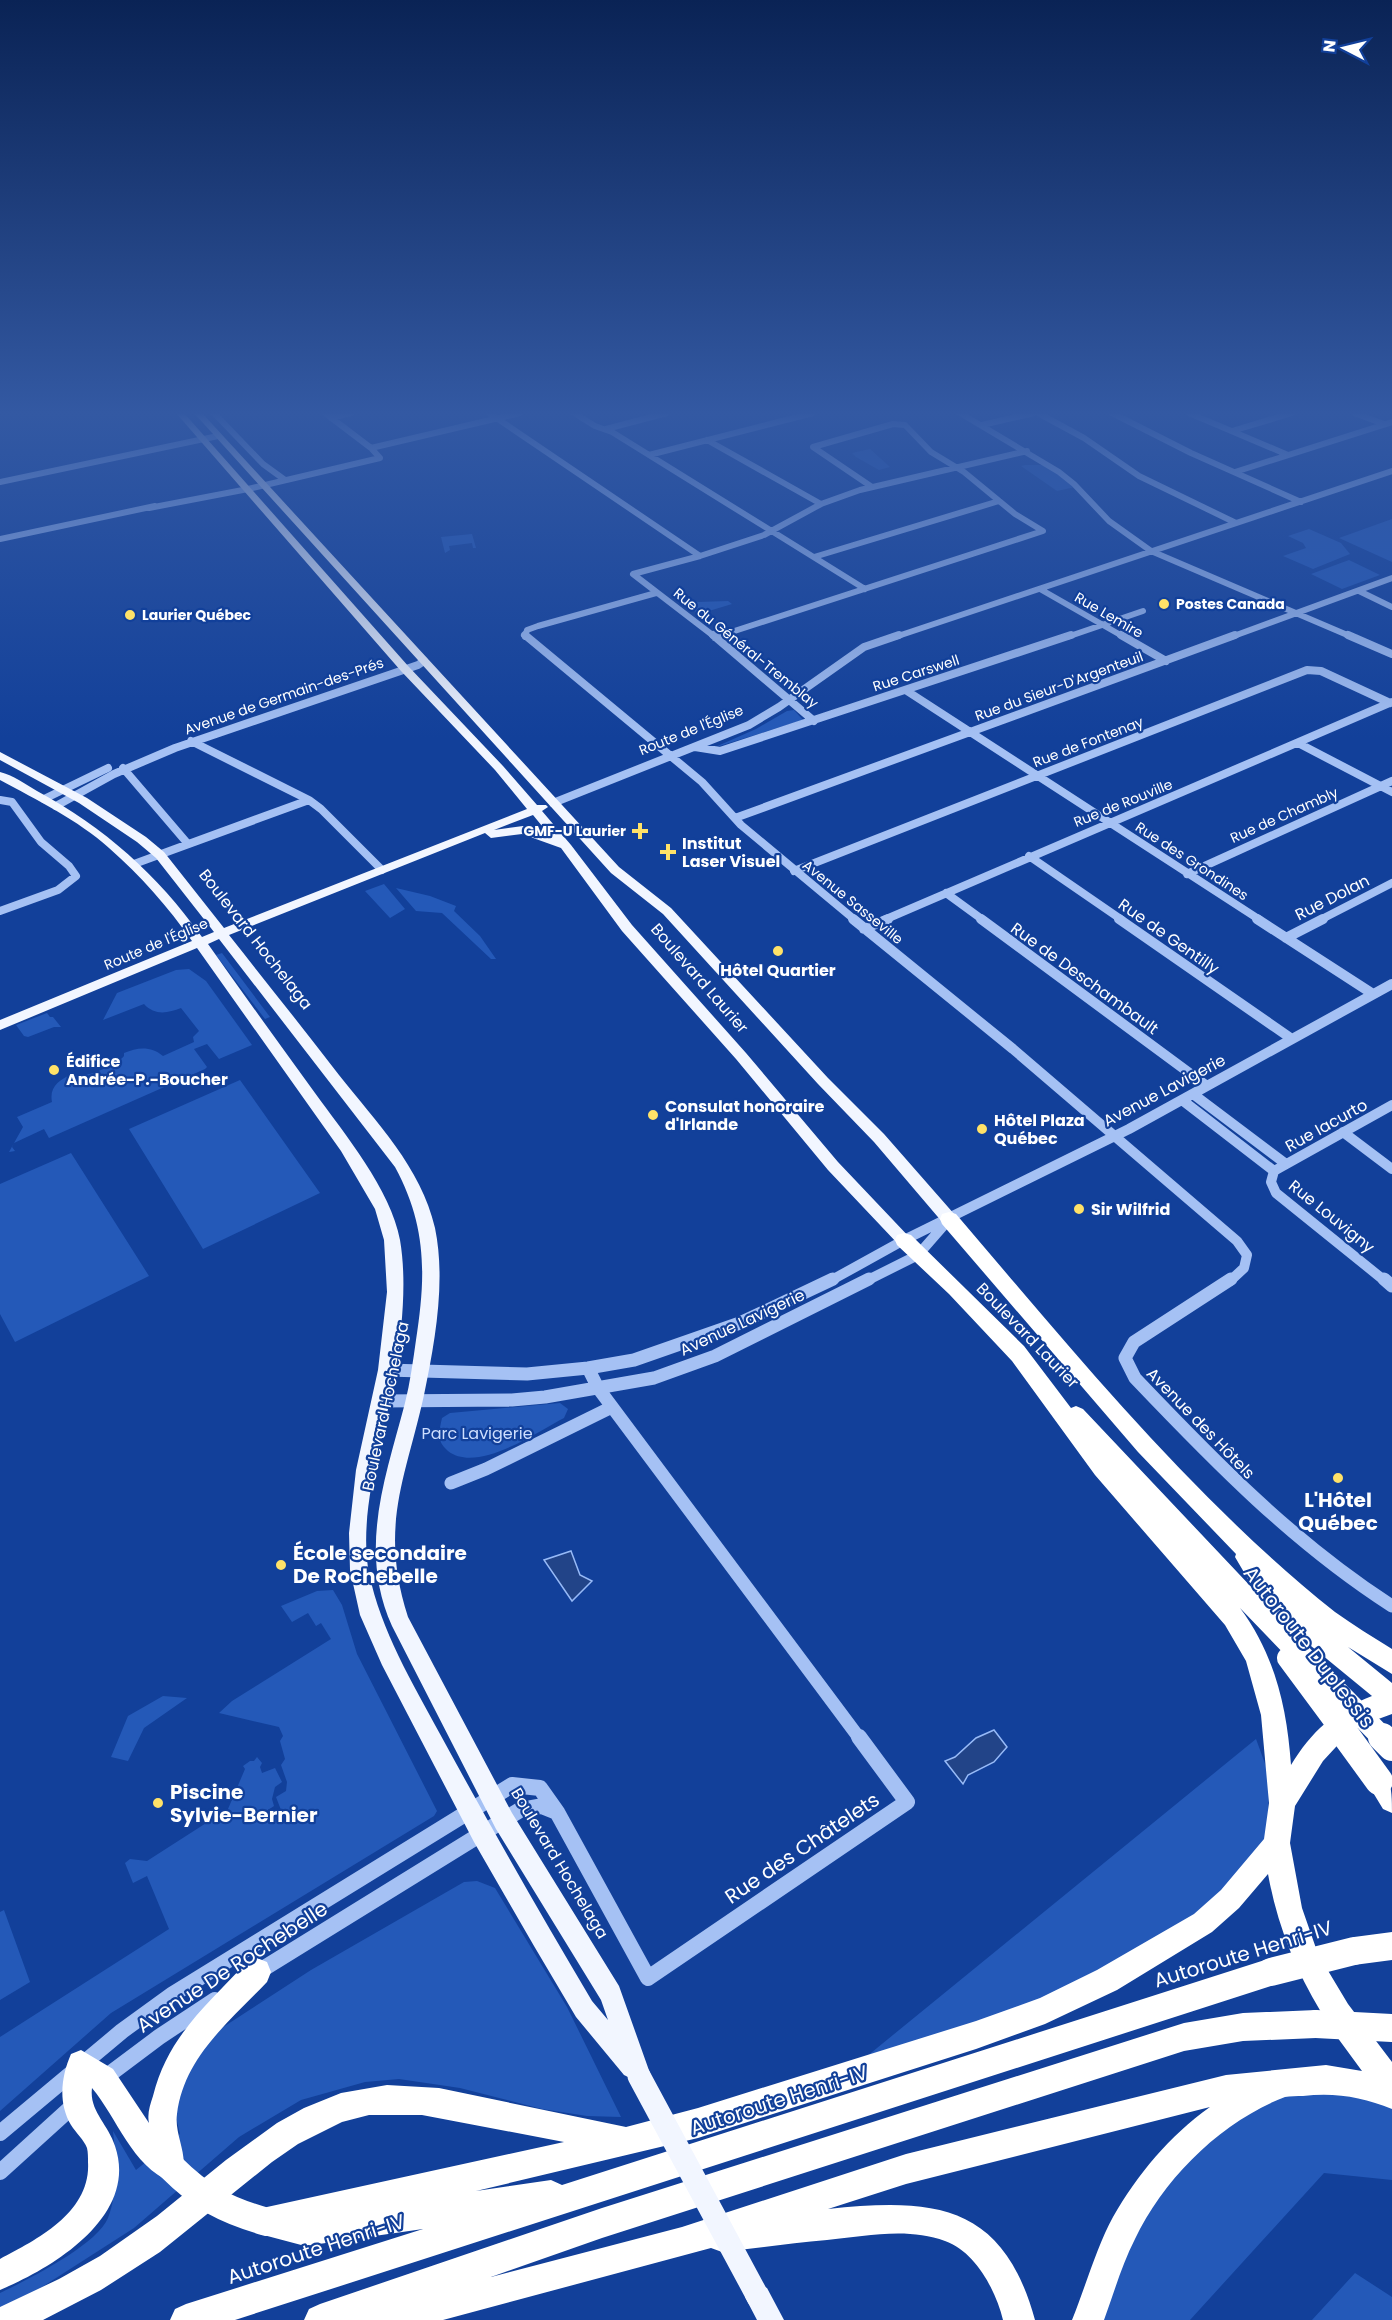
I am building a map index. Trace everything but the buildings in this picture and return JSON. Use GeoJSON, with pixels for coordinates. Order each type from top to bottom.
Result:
{"type":"FeatureCollection","features":[{"type":"Feature","properties":{"kind":"highway","name":"Boulevard Laurier"},"geometry":{"type":"LineString","coordinates":[[949,1219],[1146,1446],[1232,1536]]}},
{"type":"Feature","properties":{"kind":"highway","name":"Boulevard Laurier"},"geometry":{"type":"LineString","coordinates":[[911,1248],[1017,1352],[1205,1556]]}},
{"type":"Feature","properties":{"kind":"highway"},"geometry":{"type":"LineString","coordinates":[[1017,1352],[1103,1468],[1233,1617],[1248,1637],[1261,1662],[1270,1698],[1282,1803],[1276,1844],[1287,1905],[1299,1945],[1326,1999],[1359,2045],[1392,2084]]}},
{"type":"Feature","properties":{"kind":"highway"},"geometry":{"type":"LineString","coordinates":[[1232,1536],[1328,1620],[1392,1663]]}},
{"type":"Feature","properties":{"kind":"highway","name":"Autoroute Duplessis"},"geometry":{"type":"LineString","coordinates":[[1232,1536],[1264,1586],[1294,1617],[1392,1700]]}},
{"type":"Feature","properties":{"kind":"highway","name":"Autoroute Duplessis"},"geometry":{"type":"LineString","coordinates":[[1205,1556],[1294,1656],[1385,1791]]}},
{"type":"Feature","properties":{"kind":"highway"},"geometry":{"type":"LineString","coordinates":[[1294,1656],[1392,1747]]}},
{"type":"Feature","properties":{"kind":"highway"},"geometry":{"type":"LineString","coordinates":[[1282,1803],[1312,1755],[1332,1731],[1364,1709],[1392,1700]]}},
{"type":"Feature","properties":{"kind":"highway"},"geometry":{"type":"LineString","coordinates":[[267,2222],[559,2158],[709,2120],[976,2035],[1045,2010],[1107,1980],[1203,1923],[1230,1899],[1276,1844]]}},
{"type":"Feature","properties":{"kind":"highway","name":"Autoroute Henri-IV"},"geometry":{"type":"LineString","coordinates":[[186,2320],[1271,1972],[1354,1951],[1392,1946]]}},
{"type":"Feature","properties":{"kind":"highway"},"geometry":{"type":"LineString","coordinates":[[164,2154],[162,2116],[178,2064],[191,2042],[257,1972]]}},
{"type":"Feature","properties":{"kind":"highway"},"geometry":{"type":"LineString","coordinates":[[320,2320],[602,2223],[1184,2037],[1243,2026],[1316,2024],[1392,2028]]}},
{"type":"Feature","properties":{"kind":"highway"},"geometry":{"type":"LineString","coordinates":[[0,2275],[45,2252],[69,2234],[89,2215],[98,2198],[104,2176],[102,2148],[76,2103],[92,2072],[138,2133],[164,2154],[210,2204],[236,2214],[304,2231],[600,2188]]}},
{"type":"Feature","properties":{"kind":"highway"},"geometry":{"type":"LineString","coordinates":[[384,2320],[682,2242],[906,2169],[1226,2089],[1326,2079],[1363,2085],[1386,2091],[1392,2095]]}},
{"type":"Feature","properties":{"kind":"highway"},"geometry":{"type":"LineString","coordinates":[[1088,2320],[1124,2229],[1143,2195],[1170,2161],[1196,2135],[1239,2104],[1285,2083]]}},
{"type":"Feature","properties":{"kind":"highway"},"geometry":{"type":"LineString","coordinates":[[8,2320],[84,2283],[121,2260],[168,2228],[245,2163],[295,2130],[336,2110],[367,2102],[401,2099],[453,2104],[628,2141]]}},
{"type":"Feature","properties":{"kind":"highway"},"geometry":{"type":"LineString","coordinates":[[682,2242],[880,2219],[917,2220],[948,2226],[972,2241],[990,2258],[1004,2279],[1019,2320]]}},
{"type":"Feature","properties":{"kind":"main road","name":"Boulevard Laurier"},"geometry":{"type":"LineString","coordinates":[[276,521],[405,669],[463,728],[567,848],[627,928],[741,1056],[833,1166],[911,1248]]}},
{"type":"Feature","properties":{"kind":"main road","name":"Boulevard Laurier"},"geometry":{"type":"LineString","coordinates":[[296,521],[615,870],[667,911],[823,1081],[879,1138],[949,1219]]}},
{"type":"Feature","properties":{"kind":"main road","name":"Boulevard Hochelaga"},"geometry":{"type":"LineString","coordinates":[[0,755],[70,792],[128,828],[160,855],[220,935],[401,1164],[411,1181],[426,1220],[433,1279],[420,1370],[392,1479],[385,1529],[389,1582],[399,1620],[504,1821],[610,1994],[639,2076],[771,2320]]}},
{"type":"Feature","properties":{"kind":"main road","name":"Boulevard Hochelaga"},"geometry":{"type":"LineString","coordinates":[[0,775],[56,806],[113,845],[134,864],[178,912],[346,1147],[383,1208],[392,1240],[395,1292],[387,1370],[365,1470],[358,1533],[359,1570],[370,1615],[389,1658],[471,1809],[482,1834],[584,2009],[639,2076]]}},
{"type":"Feature","properties":{"kind":"main road","name":"Route de l'Église"},"geometry":{"type":"LineString","coordinates":[[0,1024],[553,803]]}},
{"type":"Feature","properties":{"kind":"main road"},"geometry":{"type":"LineString","coordinates":[[438,848],[512,830],[536,833],[567,848]]}},
{"type":"Feature","properties":{"kind":"street"},"geometry":{"type":"LineString","coordinates":[[0,539],[85,521]]}},
{"type":"Feature","properties":{"kind":"street"},"geometry":{"type":"LineString","coordinates":[[649,521],[700,556],[771,530],[788,521]]}},
{"type":"Feature","properties":{"kind":"street"},"geometry":{"type":"LineString","coordinates":[[757,521],[865,589]]}},
{"type":"Feature","properties":{"kind":"street"},"geometry":{"type":"LineString","coordinates":[[814,557],[932,521]]}},
{"type":"Feature","properties":{"kind":"street"},"geometry":{"type":"LineString","coordinates":[[715,636],[1041,532],[1043,528],[1030,521]]}},
{"type":"Feature","properties":{"kind":"street"},"geometry":{"type":"LineString","coordinates":[[1110,521],[1120,531],[1151,551],[1392,654]]}},
{"type":"Feature","properties":{"kind":"street","name":"Route de l'Église"},"geometry":{"type":"LineString","coordinates":[[553,803],[749,725],[790,701],[864,646],[1241,521]]}},
{"type":"Feature","properties":{"kind":"street","name":"Rue du Général-Tremblay"},"geometry":{"type":"LineString","coordinates":[[700,556],[633,574],[715,636],[813,721]]}},
{"type":"Feature","properties":{"kind":"street","name":"Rue du Sieur-D'Argenteuil"},"geometry":{"type":"LineString","coordinates":[[735,818],[1392,578]]}},
{"type":"Feature","properties":{"kind":"street","name":"Rue Lemire"},"geometry":{"type":"LineString","coordinates":[[1040,589],[1166,661]]}},
{"type":"Feature","properties":{"kind":"street"},"geometry":{"type":"LineString","coordinates":[[1359,591],[1392,607]]}},
{"type":"Feature","properties":{"kind":"street","name":"Avenue Sasseville"},"geometry":{"type":"LineString","coordinates":[[656,593],[535,627],[527,630],[525,637],[702,782],[735,818],[794,871],[1013,1049],[1113,1137]]}},
{"type":"Feature","properties":{"kind":"street","name":"Rue Carswell"},"geometry":{"type":"LineString","coordinates":[[695,747],[720,751],[1143,611]]}},
{"type":"Feature","properties":{"kind":"street","name":"Avenue de Germain-des-Prés"},"geometry":{"type":"LineString","coordinates":[[44,799],[70,792],[152,755],[424,661]]}},
{"type":"Feature","properties":{"kind":"street","name":"Rue de Fontenay"},"geometry":{"type":"LineString","coordinates":[[794,871],[1307,670],[1321,671],[1391,702]]}},
{"type":"Feature","properties":{"kind":"street","name":"Rue des Grondines"},"geometry":{"type":"LineString","coordinates":[[907,691],[1373,994]]}},
{"type":"Feature","properties":{"kind":"street","name":"Rue de Rouville"},"geometry":{"type":"LineString","coordinates":[[864,929],[1391,702]]}},
{"type":"Feature","properties":{"kind":"street"},"geometry":{"type":"LineString","coordinates":[[191,741],[309,800],[321,809],[382,870]]}},
{"type":"Feature","properties":{"kind":"street"},"geometry":{"type":"LineString","coordinates":[[1298,743],[1392,792]]}},
{"type":"Feature","properties":{"kind":"street","name":"Avenue de Germain-des-Prés"},"geometry":{"type":"LineString","coordinates":[[56,806],[70,792],[112,767],[135,758],[152,755]]}},
{"type":"Feature","properties":{"kind":"street"},"geometry":{"type":"LineString","coordinates":[[123,768],[188,844]]}},
{"type":"Feature","properties":{"kind":"street","name":"Rue de Chambly"},"geometry":{"type":"LineString","coordinates":[[1187,874],[1246,845],[1392,781]]}},
{"type":"Feature","properties":{"kind":"street"},"geometry":{"type":"LineString","coordinates":[[0,800],[12,802],[45,847],[73,869],[76,876],[68,884],[0,911]]}},
{"type":"Feature","properties":{"kind":"street"},"geometry":{"type":"LineString","coordinates":[[134,864],[309,800]]}},
{"type":"Feature","properties":{"kind":"street","name":"Rue de Gentilly"},"geometry":{"type":"LineString","coordinates":[[1029,856],[1292,1040]]}},
{"type":"Feature","properties":{"kind":"street","name":"Rue Dolan"},"geometry":{"type":"LineString","coordinates":[[1286,938],[1392,883]]}},
{"type":"Feature","properties":{"kind":"street","name":"Rue de Deschambault"},"geometry":{"type":"LineString","coordinates":[[946,893],[1207,1086]]}},
{"type":"Feature","properties":{"kind":"street","name":"Avenue Lavigerie"},"geometry":{"type":"LineString","coordinates":[[381,1401],[512,1400],[654,1378],[715,1356],[911,1248],[949,1219],[1113,1137],[1392,984]]}},
{"type":"Feature","properties":{"kind":"street","name":"Rue Louvigny"},"geometry":{"type":"LineString","coordinates":[[1193,1094],[1286,1164]]}},
{"type":"Feature","properties":{"kind":"street","name":"Rue Louvigny"},"geometry":{"type":"LineString","coordinates":[[1182,1100],[1274,1171],[1270,1177],[1270,1185],[1276,1193],[1392,1286]]}},
{"type":"Feature","properties":{"kind":"street","name":"Rue Iacurto"},"geometry":{"type":"LineString","coordinates":[[1274,1171],[1392,1105]]}},
{"type":"Feature","properties":{"kind":"street"},"geometry":{"type":"LineString","coordinates":[[1343,1132],[1392,1169]]}},
{"type":"Feature","properties":{"kind":"street","name":"Avenue des Hôtels"},"geometry":{"type":"LineString","coordinates":[[1113,1137],[1221,1226],[1237,1241],[1247,1255],[1244,1268],[1225,1285],[1134,1342],[1125,1358],[1130,1372],[1224,1472],[1271,1517],[1323,1559],[1392,1606]]}},
{"type":"Feature","properties":{"kind":"street","name":"Avenue Lavigerie"},"geometry":{"type":"LineString","coordinates":[[387,1370],[527,1374],[588,1368],[634,1360],[740,1323],[911,1248],[949,1219]]}},
{"type":"Feature","properties":{"kind":"street","name":"Rue des Châtelets"},"geometry":{"type":"LineString","coordinates":[[493,1797],[512,1785],[540,1788],[557,1812],[648,1978],[907,1802],[598,1388],[588,1368]]}},
{"type":"Feature","properties":{"kind":"street"},"geometry":{"type":"LineString","coordinates":[[451,1483],[474,1475],[612,1407]]}},
{"type":"Feature","properties":{"kind":"street","name":"Avenue De Rochebelle"},"geometry":{"type":"LineString","coordinates":[[92,2072],[173,1994],[493,1797]]}},
{"type":"Feature","properties":{"kind":"street"},"geometry":{"type":"LineString","coordinates":[[504,1821],[520,1810],[542,1806],[557,1812]]}},
{"type":"Feature","properties":{"kind":"street","name":"Avenue De Rochebelle"},"geometry":{"type":"LineString","coordinates":[[0,2133],[92,2072],[159,2037],[257,1972],[504,1821]]}},
{"type":"Feature","properties":{"kind":"street"},"geometry":{"type":"LineString","coordinates":[[0,2172],[76,2103]]}},
{"type":"Feature","properties":{"kind":"green space"},"geometry":{"type":"Polygon","coordinates":[[[1386,521],[1392,521],[1392,562],[1339,538],[1386,521]]]}},
{"type":"Feature","properties":{"kind":"green space"},"geometry":{"type":"Polygon","coordinates":[[[1309,529],[1341,543],[1350,554],[1313,569],[1283,556],[1306,548],[1303,543],[1288,536],[1309,529]]]}},
{"type":"Feature","properties":{"kind":"green space"},"geometry":{"type":"Polygon","coordinates":[[[472,534],[476,548],[473,548],[472,543],[449,546],[450,550],[445,553],[441,537],[472,534]]]}},
{"type":"Feature","properties":{"kind":"green space"},"geometry":{"type":"Polygon","coordinates":[[[1349,560],[1380,575],[1342,589],[1311,574],[1349,560]]]}},
{"type":"Feature","properties":{"kind":"green space"},"geometry":{"type":"Polygon","coordinates":[[[673,597],[698,602],[728,601],[732,604],[699,614],[673,597]]]}},
{"type":"Feature","properties":{"kind":"green space"},"geometry":{"type":"Polygon","coordinates":[[[794,710],[803,720],[713,748],[756,729],[787,711],[794,710]]]}},
{"type":"Feature","properties":{"kind":"green space"},"geometry":{"type":"Polygon","coordinates":[[[384,884],[405,909],[390,918],[365,891],[384,884]]]}},
{"type":"Feature","properties":{"kind":"green space"},"geometry":{"type":"Polygon","coordinates":[[[396,888],[430,896],[456,906],[454,911],[480,936],[496,959],[491,959],[442,913],[416,911],[396,888]]]}},
{"type":"Feature","properties":{"kind":"green space"},"geometry":{"type":"Polygon","coordinates":[[[222,953],[270,1017],[265,1019],[216,955],[222,953]]]}},
{"type":"Feature","properties":{"kind":"green space"},"geometry":{"type":"Polygon","coordinates":[[[189,969],[206,981],[252,1045],[219,1059],[207,1044],[194,1049],[207,1067],[205,1069],[49,1138],[44,1129],[14,1143],[23,1127],[17,1117],[52,1102],[54,1088],[67,1076],[99,1071],[120,1060],[124,1053],[134,1050],[149,1049],[163,1056],[194,1042],[193,1037],[199,1031],[181,1008],[157,1012],[144,1004],[103,1020],[117,993],[176,970],[189,969]]]}},
{"type":"Feature","properties":{"kind":"green space"},"geometry":{"type":"Polygon","coordinates":[[[47,1013],[61,1027],[54,1027],[28,1037],[24,1036],[16,1025],[47,1013]]]}},
{"type":"Feature","properties":{"kind":"green space"},"geometry":{"type":"Polygon","coordinates":[[[240,1080],[320,1193],[203,1249],[129,1129],[240,1080]]]}},
{"type":"Feature","properties":{"kind":"green space"},"geometry":{"type":"Polygon","coordinates":[[[71,1153],[149,1276],[15,1342],[0,1314],[0,1184],[71,1153]]]}},
{"type":"Feature","properties":{"kind":"green space","name":"Parc Lavigerie"},"geometry":{"type":"Polygon","coordinates":[[[560,1403],[568,1409],[564,1418],[523,1441],[490,1454],[475,1458],[460,1457],[448,1451],[440,1440],[442,1418],[450,1413],[560,1403]]]}},
{"type":"Feature","properties":{"kind":"green space"},"geometry":{"type":"Polygon","coordinates":[[[333,1590],[342,1605],[357,1654],[437,1811],[434,1816],[111,2013],[0,2111],[0,2037],[169,1929],[147,1876],[133,1883],[125,1863],[130,1859],[147,1861],[228,1809],[245,1769],[243,1766],[257,1757],[262,1763],[260,1767],[262,1773],[275,1768],[282,1782],[275,1787],[272,1799],[274,1806],[259,1816],[264,1823],[278,1815],[281,1810],[276,1797],[286,1791],[287,1782],[281,1765],[285,1759],[280,1741],[283,1736],[279,1727],[219,1713],[232,1701],[331,1639],[321,1623],[316,1626],[308,1613],[292,1622],[281,1606],[317,1591],[333,1590]]]}},
{"type":"Feature","properties":{"kind":"green space"},"geometry":{"type":"Polygon","coordinates":[[[163,1696],[187,1698],[144,1728],[128,1761],[111,1757],[128,1716],[163,1696]]]}},
{"type":"Feature","properties":{"kind":"green space"},"geometry":{"type":"Polygon","coordinates":[[[1256,1739],[1267,1769],[1269,1786],[1267,1837],[1249,1879],[1107,1980],[839,2079],[1256,1739]]]}},
{"type":"Feature","properties":{"kind":"green space"},"geometry":{"type":"Polygon","coordinates":[[[477,1881],[495,1888],[567,2007],[621,2117],[587,2116],[542,2109],[460,2088],[399,2079],[365,2082],[301,2100],[239,2137],[134,2228],[42,2287],[0,2308],[0,2293],[43,2271],[76,2250],[101,2228],[108,2218],[115,2186],[113,2131],[136,2170],[180,2134],[176,2117],[179,2091],[211,2035],[311,1970],[464,1882],[477,1881]]]}},
{"type":"Feature","properties":{"kind":"green space"},"geometry":{"type":"Polygon","coordinates":[[[4,1910],[30,1982],[0,2000],[0,1912],[4,1910]]]}},
{"type":"Feature","properties":{"kind":"green space"},"geometry":{"type":"Polygon","coordinates":[[[1285,2083],[1392,2095],[1392,2180],[1324,2173],[1190,2320],[1088,2320],[1143,2195],[1285,2083]]]}},
{"type":"Feature","properties":{"kind":"green space"},"geometry":{"type":"Polygon","coordinates":[[[1355,2273],[1392,2297],[1392,2320],[1312,2320],[1355,2273]]]}},
{"type":"Feature","properties":{"kind":"shaded area"},"geometry":{"type":"Polygon","coordinates":[[[571,1551],[580,1575],[592,1581],[572,1601],[544,1560],[571,1551]]]}},
{"type":"Feature","properties":{"kind":"shaded area"},"geometry":{"type":"Polygon","coordinates":[[[994,1730],[1007,1747],[994,1762],[968,1775],[963,1784],[945,1761],[955,1757],[976,1738],[994,1730]]]}},
{"type":"Feature","properties":{"kind":"place","name":"Postes Canada"},"geometry":{"type":"Point","coordinates":[1164,604]}},
{"type":"Feature","properties":{"kind":"place","name":"Laurier Québec"},"geometry":{"type":"Point","coordinates":[130,615]}},
{"type":"Feature","properties":{"kind":"place","name":"GMF-U Laurier"},"geometry":{"type":"Point","coordinates":[640,831]}},
{"type":"Feature","properties":{"kind":"place","name":"Institut Laser Visuel"},"geometry":{"type":"Point","coordinates":[668,852]}},
{"type":"Feature","properties":{"kind":"place","name":"Hôtel Quartier"},"geometry":{"type":"Point","coordinates":[778,951]}},
{"type":"Feature","properties":{"kind":"place","name":"Édifice Andrée-P.-Boucher"},"geometry":{"type":"Point","coordinates":[54,1070]}},
{"type":"Feature","properties":{"kind":"place","name":"Consulat honoraire d'Irlande"},"geometry":{"type":"Point","coordinates":[653,1115]}},
{"type":"Feature","properties":{"kind":"place","name":"Hôtel Plaza Québec"},"geometry":{"type":"Point","coordinates":[982,1129]}},
{"type":"Feature","properties":{"kind":"place","name":"Sir Wilfrid"},"geometry":{"type":"Point","coordinates":[1079,1209]}},
{"type":"Feature","properties":{"kind":"place","name":"L'Hôtel Québec"},"geometry":{"type":"Point","coordinates":[1338,1478]}},
{"type":"Feature","properties":{"kind":"place","name":"École secondaire De Rochebelle"},"geometry":{"type":"Point","coordinates":[281,1565]}},
{"type":"Feature","properties":{"kind":"place","name":"Piscine Sylvie-Bernier"},"geometry":{"type":"Point","coordinates":[158,1803]}}]}
